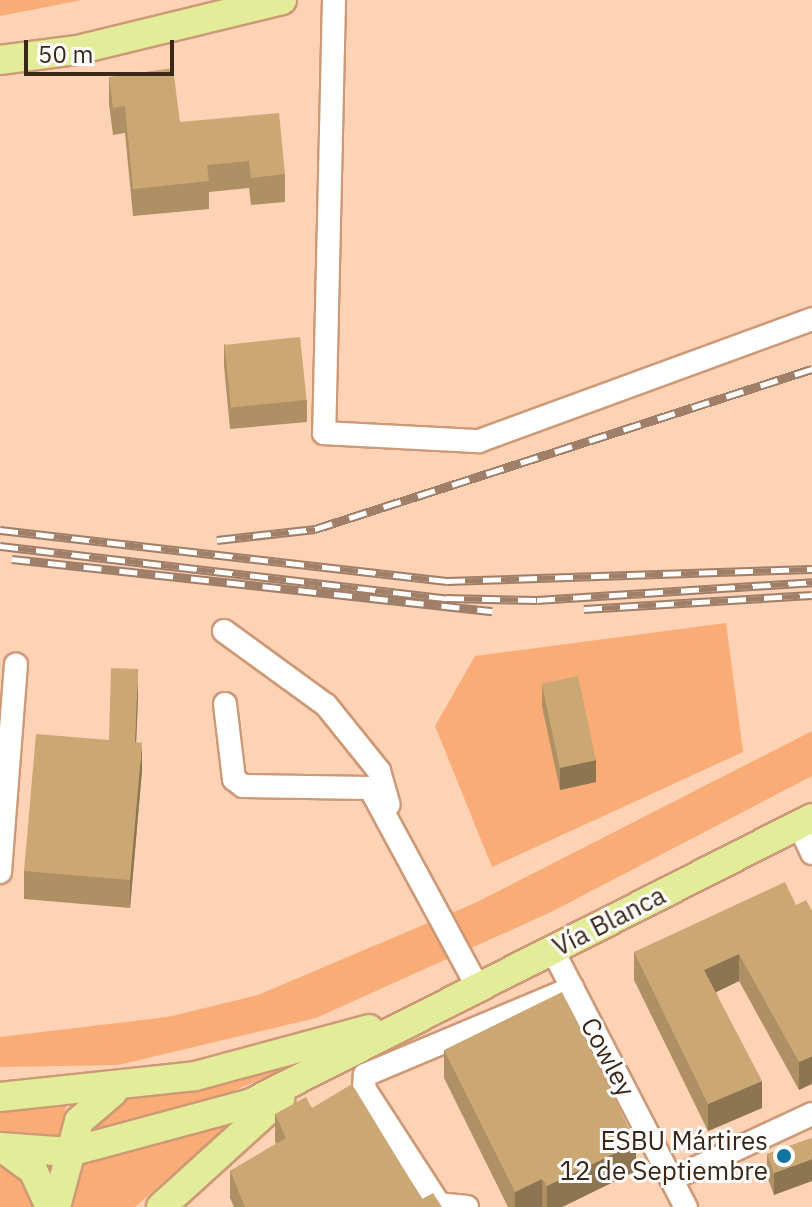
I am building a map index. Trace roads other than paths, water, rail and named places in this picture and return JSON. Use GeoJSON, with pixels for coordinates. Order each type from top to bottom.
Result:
{"type":"FeatureCollection","features":[{"type":"Feature","properties":{"kind":"main road"},"geometry":{"type":"LineString","coordinates":[[0,60],[77,50],[282,0]]}},
{"type":"Feature","properties":{"kind":"main road","name":"Vía Blanca"},"geometry":{"type":"LineString","coordinates":[[0,1147],[70,1152],[222,1113],[312,1075],[404,1019],[552,949],[805,821]]}},
{"type":"Feature","properties":{"kind":"main road","name":"Vía Blanca"},"geometry":{"type":"LineString","coordinates":[[0,1097],[137,1086],[404,1019]]}},
{"type":"Feature","properties":{"kind":"main road"},"geometry":{"type":"LineString","coordinates":[[161,1207],[312,1075]]}},
{"type":"Feature","properties":{"kind":"main road"},"geometry":{"type":"LineString","coordinates":[[53,1207],[86,1109],[137,1086]]}},
{"type":"Feature","properties":{"kind":"main road"},"geometry":{"type":"LineString","coordinates":[[0,1147],[33,1170],[53,1207]]}},
{"type":"Feature","properties":{"kind":"street"},"geometry":{"type":"LineString","coordinates":[[334,0],[324,433],[479,441],[812,319]]}},
{"type":"Feature","properties":{"kind":"street"},"geometry":{"type":"LineString","coordinates":[[224,631],[289,673],[354,735],[389,792],[388,818]]}},
{"type":"Feature","properties":{"kind":"street"},"geometry":{"type":"LineString","coordinates":[[0,872],[16,665]]}},
{"type":"Feature","properties":{"kind":"street"},"geometry":{"type":"LineString","coordinates":[[225,704],[234,779],[243,786],[361,784],[388,818],[477,986]]}},
{"type":"Feature","properties":{"kind":"street"},"geometry":{"type":"LineString","coordinates":[[805,821],[812,853]]}},
{"type":"Feature","properties":{"kind":"street","name":"Cowley"},"geometry":{"type":"LineString","coordinates":[[552,949],[686,1207]]}},
{"type":"Feature","properties":{"kind":"street"},"geometry":{"type":"LineString","coordinates":[[467,1207],[439,1204],[364,1088],[365,1075],[572,988]]}},
{"type":"Feature","properties":{"kind":"street"},"geometry":{"type":"LineString","coordinates":[[672,1179],[812,1114]]}},
{"type":"Feature","properties":{"kind":"railway"},"geometry":{"type":"LineString","coordinates":[[217,540],[315,529],[812,369]]}},
{"type":"Feature","properties":{"kind":"railway"},"geometry":{"type":"LineString","coordinates":[[0,530],[447,581],[812,569]]}},
{"type":"Feature","properties":{"kind":"railway"},"geometry":{"type":"LineString","coordinates":[[0,546],[446,598],[537,600],[812,582]]}},
{"type":"Feature","properties":{"kind":"railway"},"geometry":{"type":"LineString","coordinates":[[12,559],[492,611]]}},
{"type":"Feature","properties":{"kind":"railway"},"geometry":{"type":"LineString","coordinates":[[584,609],[812,595]]}},
{"type":"Feature","properties":{"kind":"place","name":"ESBU Mártires 12 de Septiembre"},"geometry":{"type":"Point","coordinates":[784,1156]}}]}
